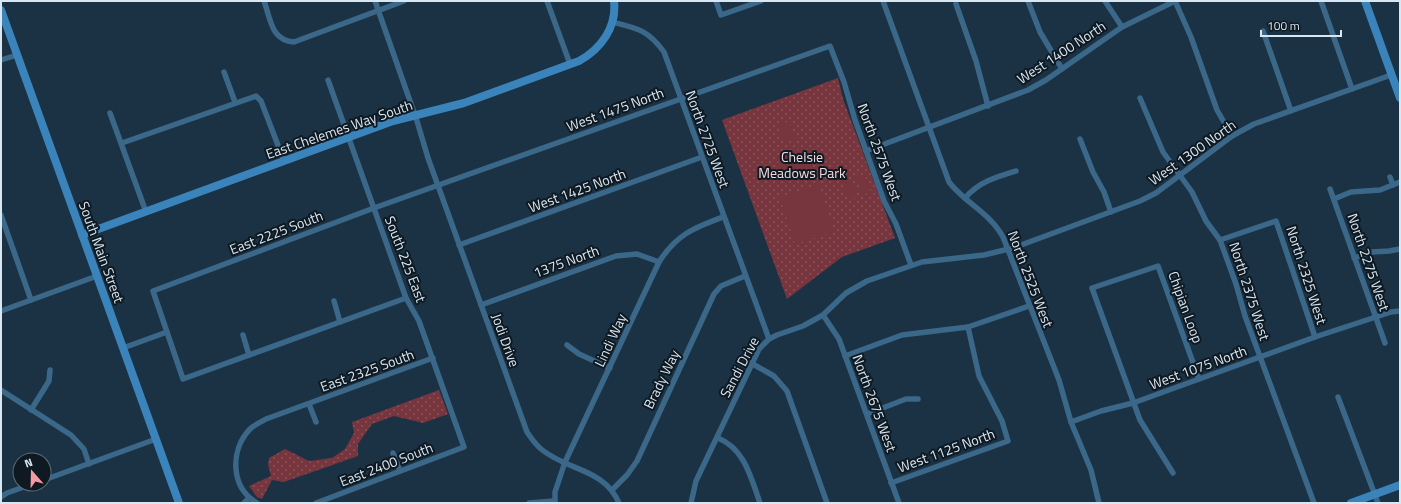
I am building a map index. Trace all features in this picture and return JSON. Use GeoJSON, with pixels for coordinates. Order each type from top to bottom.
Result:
{"type":"FeatureCollection","features":[{"type":"Feature","properties":{"kind":"street"},"geometry":{"type":"LineString","coordinates":[[264,1],[275,33],[284,41],[294,42],[378,12],[404,1]]}},
{"type":"Feature","properties":{"kind":"street","name":"Jodi Drive"},"geometry":{"type":"LineString","coordinates":[[375,1],[415,115],[428,158],[527,432],[541,449],[601,479],[612,490]]}},
{"type":"Feature","properties":{"kind":"street"},"geometry":{"type":"LineString","coordinates":[[547,1],[570,64]]}},
{"type":"Feature","properties":{"kind":"street"},"geometry":{"type":"LineString","coordinates":[[612,22],[614,1]]}},
{"type":"Feature","properties":{"kind":"street"},"geometry":{"type":"LineString","coordinates":[[716,1],[721,15],[761,1]]}},
{"type":"Feature","properties":{"kind":"street","name":"North 2525 West"},"geometry":{"type":"LineString","coordinates":[[883,1],[949,182],[995,224],[1007,249],[1059,380],[1071,422],[1092,470],[1099,503]]}},
{"type":"Feature","properties":{"kind":"street"},"geometry":{"type":"LineString","coordinates":[[1028,1],[1045,42],[1062,69]]}},
{"type":"Feature","properties":{"kind":"street"},"geometry":{"type":"LineString","coordinates":[[1105,1],[1122,27]]}},
{"type":"Feature","properties":{"kind":"street"},"geometry":{"type":"LineString","coordinates":[[1175,1],[1191,37],[1217,110],[1232,136]]}},
{"type":"Feature","properties":{"kind":"street","name":"West 1400 North"},"geometry":{"type":"LineString","coordinates":[[866,150],[1028,90],[1062,69],[1122,27],[1175,1]]}},
{"type":"Feature","properties":{"kind":"street"},"geometry":{"type":"LineString","coordinates":[[1321,1],[1352,89]]}},
{"type":"Feature","properties":{"kind":"street"},"geometry":{"type":"LineString","coordinates":[[1365,1],[1400,98]]}},
{"type":"Feature","properties":{"kind":"street"},"geometry":{"type":"LineString","coordinates":[[956,4],[976,61],[988,106]]}},
{"type":"Feature","properties":{"kind":"street","name":"South Main Street"},"geometry":{"type":"LineString","coordinates":[[1,10],[179,503]]}},
{"type":"Feature","properties":{"kind":"street","name":"East Chelemes Way South"},"geometry":{"type":"LineString","coordinates":[[82,236],[393,121],[472,100],[570,64],[584,58],[596,50],[606,36],[612,22]]}},
{"type":"Feature","properties":{"kind":"street","name":"North 2725 West"},"geometry":{"type":"LineString","coordinates":[[612,22],[637,28],[654,38],[664,52],[723,217]]}},
{"type":"Feature","properties":{"kind":"street"},"geometry":{"type":"LineString","coordinates":[[1263,31],[1291,111]]}},
{"type":"Feature","properties":{"kind":"street","name":"West 1475 North"},"geometry":{"type":"LineString","coordinates":[[409,196],[830,46]]}},
{"type":"Feature","properties":{"kind":"street","name":"North 2575 West"},"geometry":{"type":"LineString","coordinates":[[830,46],[866,150],[911,265]]}},
{"type":"Feature","properties":{"kind":"street"},"geometry":{"type":"LineString","coordinates":[[1,60],[17,55]]}},
{"type":"Feature","properties":{"kind":"street"},"geometry":{"type":"LineString","coordinates":[[224,72],[235,102]]}},
{"type":"Feature","properties":{"kind":"street","name":"West 1300 North"},"geometry":{"type":"LineString","coordinates":[[769,339],[803,326],[823,315],[846,292],[856,286],[911,265],[932,260],[984,255],[1007,249],[1111,212],[1156,193],[1232,136],[1254,124],[1391,75]]}},
{"type":"Feature","properties":{"kind":"street","name":"South 225 East"},"geometry":{"type":"LineString","coordinates":[[328,80],[406,298],[419,321],[464,447]]}},
{"type":"Feature","properties":{"kind":"street"},"geometry":{"type":"LineString","coordinates":[[122,143],[235,102],[256,96],[261,102],[284,162]]}},
{"type":"Feature","properties":{"kind":"street","name":"North 2375 West"},"geometry":{"type":"LineString","coordinates":[[1140,98],[1163,152],[1192,192],[1206,221],[1220,240],[1260,358],[1314,503]]}},
{"type":"Feature","properties":{"kind":"street"},"geometry":{"type":"LineString","coordinates":[[110,113],[146,212]]}},
{"type":"Feature","properties":{"kind":"street"},"geometry":{"type":"LineString","coordinates":[[1080,139],[1093,172],[1104,192],[1111,212]]}},
{"type":"Feature","properties":{"kind":"street","name":"West 1425 North"},"geometry":{"type":"LineString","coordinates":[[459,245],[702,157]]}},
{"type":"Feature","properties":{"kind":"street"},"geometry":{"type":"LineString","coordinates":[[965,198],[978,185],[1016,171]]}},
{"type":"Feature","properties":{"kind":"street"},"geometry":{"type":"LineString","coordinates":[[1390,177],[1393,185]]}},
{"type":"Feature","properties":{"kind":"street"},"geometry":{"type":"LineString","coordinates":[[1334,199],[1351,192],[1380,190],[1400,182]]}},
{"type":"Feature","properties":{"kind":"street","name":"North 2275 West"},"geometry":{"type":"LineString","coordinates":[[1330,190],[1385,343]]}},
{"type":"Feature","properties":{"kind":"street","name":"East 2225 South"},"geometry":{"type":"LineString","coordinates":[[167,332],[153,292],[409,196]]}},
{"type":"Feature","properties":{"kind":"street"},"geometry":{"type":"LineString","coordinates":[[1,215],[31,300]]}},
{"type":"Feature","properties":{"kind":"street","name":"Lindi Way"},"geometry":{"type":"LineString","coordinates":[[555,502],[555,492],[565,462],[659,262],[677,239],[700,225],[723,217]]}},
{"type":"Feature","properties":{"kind":"street","name":"Sandi Drive"},"geometry":{"type":"LineString","coordinates":[[691,503],[696,481],[718,438],[752,364],[760,349],[769,339],[723,217]]}},
{"type":"Feature","properties":{"kind":"street","name":"North 2325 West"},"geometry":{"type":"LineString","coordinates":[[1220,240],[1276,221],[1315,337]]}},
{"type":"Feature","properties":{"kind":"street"},"geometry":{"type":"LineString","coordinates":[[1354,258],[1372,252],[1400,249]]}},
{"type":"Feature","properties":{"kind":"street","name":"1375 North"},"geometry":{"type":"LineString","coordinates":[[481,305],[616,256],[637,254],[659,262]]}},
{"type":"Feature","properties":{"kind":"street","name":"Chipian Loop"},"geometry":{"type":"LineString","coordinates":[[1133,403],[1092,288],[1158,266],[1199,379]]}},
{"type":"Feature","properties":{"kind":"street"},"geometry":{"type":"LineString","coordinates":[[1,311],[97,276]]}},
{"type":"Feature","properties":{"kind":"street","name":"Brady Way"},"geometry":{"type":"LineString","coordinates":[[612,490],[627,475],[637,461],[714,294],[721,286],[745,276]]}},
{"type":"Feature","properties":{"kind":"street"},"geometry":{"type":"LineString","coordinates":[[123,348],[167,332],[183,379],[406,298]]}},
{"type":"Feature","properties":{"kind":"street"},"geometry":{"type":"LineString","coordinates":[[334,301],[340,322]]}},
{"type":"Feature","properties":{"kind":"street"},"geometry":{"type":"LineString","coordinates":[[845,356],[902,335],[968,327],[1029,306]]}},
{"type":"Feature","properties":{"kind":"street","name":"West 1075 North"},"geometry":{"type":"LineString","coordinates":[[1071,422],[1101,411],[1133,403],[1315,337],[1376,317],[1400,311]]}},
{"type":"Feature","properties":{"kind":"street","name":"North 2675 West"},"geometry":{"type":"LineString","coordinates":[[823,315],[836,332],[898,503]]}},
{"type":"Feature","properties":{"kind":"street","name":"West 1125 North"},"geometry":{"type":"LineString","coordinates":[[891,483],[1008,440],[1002,421],[979,376],[968,327]]}},
{"type":"Feature","properties":{"kind":"street"},"geometry":{"type":"LineString","coordinates":[[243,335],[249,355]]}},
{"type":"Feature","properties":{"kind":"street"},"geometry":{"type":"LineString","coordinates":[[567,345],[579,354],[610,368]]}},
{"type":"Feature","properties":{"kind":"street","name":"East 2325 South"},"geometry":{"type":"LineString","coordinates":[[249,498],[240,484],[235,469],[236,454],[241,440],[251,428],[266,419],[433,358]]}},
{"type":"Feature","properties":{"kind":"street"},"geometry":{"type":"LineString","coordinates":[[752,364],[774,376],[787,391],[827,503]]}},
{"type":"Feature","properties":{"kind":"street"},"geometry":{"type":"LineString","coordinates":[[31,410],[49,381],[50,370]]}},
{"type":"Feature","properties":{"kind":"street"},"geometry":{"type":"LineString","coordinates":[[1,390],[71,436],[84,449],[89,464]]}},
{"type":"Feature","properties":{"kind":"street"},"geometry":{"type":"LineString","coordinates":[[1338,397],[1378,503]]}},
{"type":"Feature","properties":{"kind":"street"},"geometry":{"type":"LineString","coordinates":[[867,414],[906,399],[918,399]]}},
{"type":"Feature","properties":{"kind":"street"},"geometry":{"type":"LineString","coordinates":[[1133,403],[1143,426],[1173,473]]}},
{"type":"Feature","properties":{"kind":"street","name":"East 2325 South"},"geometry":{"type":"LineString","coordinates":[[308,404],[316,422]]}},
{"type":"Feature","properties":{"kind":"street"},"geometry":{"type":"LineString","coordinates":[[718,438],[730,444],[741,455],[760,503]]}},
{"type":"Feature","properties":{"kind":"street"},"geometry":{"type":"LineString","coordinates":[[52,477],[156,439]]}},
{"type":"Feature","properties":{"kind":"street","name":"East 2400 South"},"geometry":{"type":"LineString","coordinates":[[317,503],[464,447]]}},
{"type":"Feature","properties":{"kind":"street"},"geometry":{"type":"LineString","coordinates":[[393,453],[400,471]]}},
{"type":"Feature","properties":{"kind":"street"},"geometry":{"type":"LineString","coordinates":[[1350,503],[1400,485]]}},
{"type":"Feature","properties":{"kind":"street"},"geometry":{"type":"LineString","coordinates":[[612,490],[619,503]]}},
{"type":"Feature","properties":{"kind":"street"},"geometry":{"type":"LineString","coordinates":[[1,497],[12,491]]}},
{"type":"Feature","properties":{"kind":"street"},"geometry":{"type":"LineString","coordinates":[[244,503],[249,498],[257,503]]}},
{"type":"Feature","properties":{"kind":"street"},"geometry":{"type":"LineString","coordinates":[[529,503],[555,502]]}},
{"type":"Feature","properties":{"kind":"green space","name":"Chelsie Meadows Park"},"geometry":{"type":"Polygon","coordinates":[[[838,78],[843,99],[895,238],[842,257],[787,299],[722,120],[838,78]]]}},
{"type":"Feature","properties":{"kind":"green space"},"geometry":{"type":"Polygon","coordinates":[[[789,121],[795,139],[784,143],[778,125],[789,121]]]}},
{"type":"Feature","properties":{"kind":"green space"},"geometry":{"type":"Polygon","coordinates":[[[802,149],[809,170],[797,175],[790,153],[802,149]]]}},
{"type":"Feature","properties":{"kind":"green space"},"geometry":{"type":"Polygon","coordinates":[[[788,153],[795,175],[784,179],[777,157],[788,153]]]}},
{"type":"Feature","properties":{"kind":"green space"},"geometry":{"type":"Polygon","coordinates":[[[864,174],[871,192],[862,195],[856,177],[864,174]]]}},
{"type":"Feature","properties":{"kind":"green space"},"geometry":{"type":"Polygon","coordinates":[[[851,179],[857,197],[849,200],[842,182],[851,179]]]}},
{"type":"Feature","properties":{"kind":"green space"},"geometry":{"type":"Polygon","coordinates":[[[819,185],[834,232],[795,244],[780,198],[819,185]]]}},
{"type":"Feature","properties":{"kind":"green space"},"geometry":{"type":"Polygon","coordinates":[[[439,390],[448,414],[423,423],[394,416],[372,424],[358,444],[358,456],[284,482],[272,480],[262,499],[257,497],[249,486],[271,476],[268,464],[269,458],[285,449],[309,461],[332,458],[345,449],[354,433],[352,422],[439,390]]]}}]}
